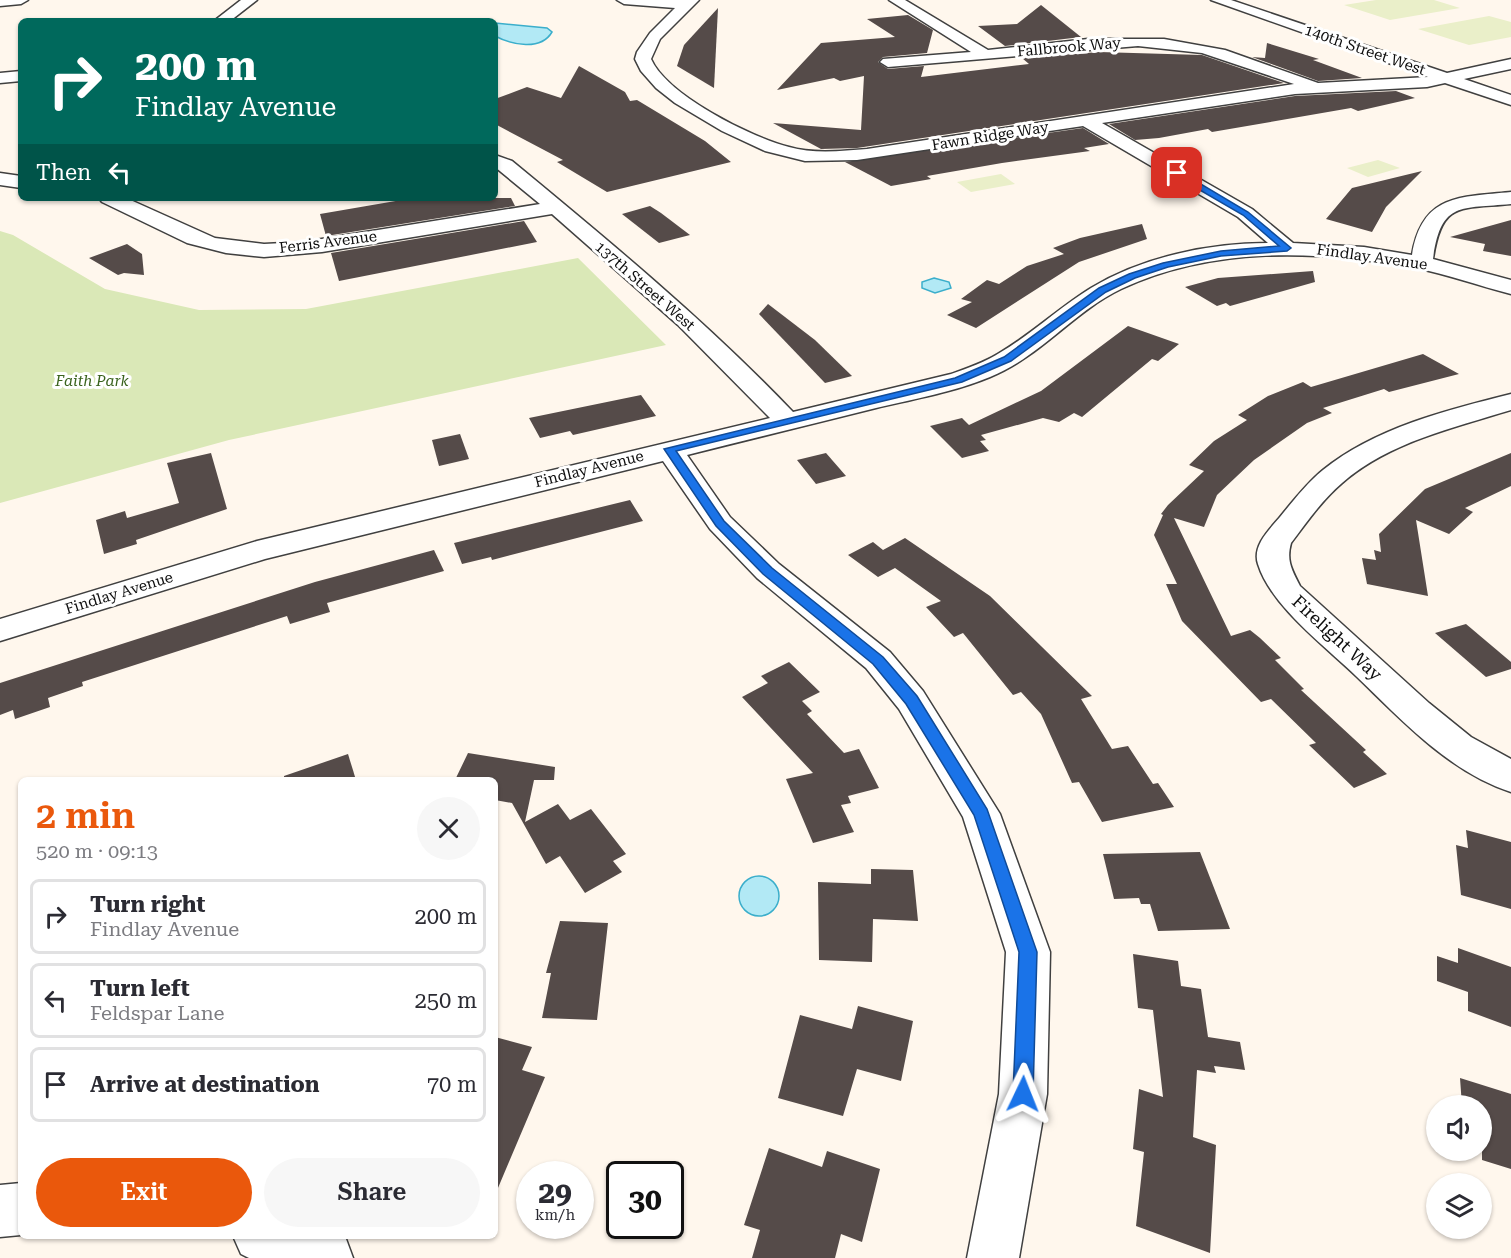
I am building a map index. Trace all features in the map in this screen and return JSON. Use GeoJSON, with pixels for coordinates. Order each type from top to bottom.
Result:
{"type":"FeatureCollection","features":[{"type":"Feature","properties":{"kind":"street"},"geometry":{"type":"LineString","coordinates":[[0,2],[21,0]]}},
{"type":"Feature","properties":{"kind":"street"},"geometry":{"type":"LineString","coordinates":[[226,18],[250,0]]}},
{"type":"Feature","properties":{"kind":"street"},"geometry":{"type":"LineString","coordinates":[[624,0],[689,2]]}},
{"type":"Feature","properties":{"kind":"street"},"geometry":{"type":"LineString","coordinates":[[896,0],[987,56]]}},
{"type":"Feature","properties":{"kind":"street","name":"140th Street West"},"geometry":{"type":"LineString","coordinates":[[1218,0],[1511,99]]}},
{"type":"Feature","properties":{"kind":"street","name":"Fawn Ridge Way"},"geometry":{"type":"LineString","coordinates":[[689,2],[648,44],[643,58],[647,72],[672,94],[752,140],[773,149],[803,155],[851,156],[1315,87],[1418,83],[1511,64]]}},
{"type":"Feature","properties":{"kind":"street"},"geometry":{"type":"LineString","coordinates":[[1110,28],[1120,41]]}},
{"type":"Feature","properties":{"kind":"street","name":"Fallbrook Way"},"geometry":{"type":"LineString","coordinates":[[888,62],[987,56],[1120,41],[1165,43],[1208,50],[1248,61],[1315,87]]}},
{"type":"Feature","properties":{"kind":"street"},"geometry":{"type":"LineString","coordinates":[[0,78],[18,76]]}},
{"type":"Feature","properties":{"kind":"street"},"geometry":{"type":"LineString","coordinates":[[1086,121],[1245,213],[1287,248]]}},
{"type":"Feature","properties":{"kind":"street","name":"137th Street West"},"geometry":{"type":"LineString","coordinates":[[498,162],[556,208],[737,365],[787,421]]}},
{"type":"Feature","properties":{"kind":"street"},"geometry":{"type":"LineString","coordinates":[[0,179],[18,182]]}},
{"type":"Feature","properties":{"kind":"street"},"geometry":{"type":"LineString","coordinates":[[1422,262],[1429,226],[1440,213],[1467,204],[1511,198]]}},
{"type":"Feature","properties":{"kind":"street","name":"Ferris Avenue"},"geometry":{"type":"LineString","coordinates":[[117,201],[137,208],[183,237],[226,248],[267,250],[312,247],[556,208]]}},
{"type":"Feature","properties":{"kind":"street","name":"Findlay Avenue"},"geometry":{"type":"LineString","coordinates":[[0,630],[257,551],[959,380],[1008,359],[1103,290],[1143,272],[1221,253],[1287,248],[1352,252],[1422,262],[1511,287]]}},
{"type":"Feature","properties":{"kind":"street","name":"Firelight Way"},"geometry":{"type":"LineString","coordinates":[[1511,402],[1412,432],[1362,456],[1332,477],[1306,502],[1276,541],[1272,555],[1273,564],[1288,592],[1399,696],[1458,747],[1511,777]]}},
{"type":"Feature","properties":{"kind":"street"},"geometry":{"type":"LineString","coordinates":[[669,449],[720,523],[768,571],[878,660],[911,700],[981,814],[1028,952],[1023,1094],[993,1258]]}},
{"type":"Feature","properties":{"kind":"street"},"geometry":{"type":"LineString","coordinates":[[0,1211],[18,1209]]}},
{"type":"Feature","properties":{"kind":"street"},"geometry":{"type":"LineString","coordinates":[[268,1239],[327,1258]]}},
{"type":"Feature","properties":{"kind":"green space"},"geometry":{"type":"Polygon","coordinates":[[[1376,0],[1434,0],[1460,8],[1390,20],[1344,5],[1376,0]]]}},
{"type":"Feature","properties":{"kind":"green space"},"geometry":{"type":"Polygon","coordinates":[[[1489,16],[1511,22],[1511,37],[1469,45],[1418,29],[1489,16]]]}},
{"type":"Feature","properties":{"kind":"green space"},"geometry":{"type":"Polygon","coordinates":[[[1378,160],[1400,168],[1368,177],[1347,168],[1378,160]]]}},
{"type":"Feature","properties":{"kind":"green space"},"geometry":{"type":"Polygon","coordinates":[[[1001,174],[1015,184],[971,192],[957,182],[1001,174]]]}},
{"type":"Feature","properties":{"kind":"green space","name":"Faith Park"},"geometry":{"type":"Polygon","coordinates":[[[0,231],[13,235],[105,289],[199,310],[306,309],[578,258],[666,345],[229,440],[0,503],[0,231]]]}},
{"type":"Feature","properties":{"kind":"water"},"geometry":{"type":"Polygon","coordinates":[[[498,23],[547,28],[552,32],[541,42],[534,44],[510,42],[498,37],[498,23]]]}},
{"type":"Feature","properties":{"kind":"water"},"geometry":{"type":"Polygon","coordinates":[[[934,278],[949,282],[951,288],[935,293],[922,288],[922,282],[934,278]]]}},
{"type":"Feature","properties":{"kind":"water"},"geometry":{"type":"Polygon","coordinates":[[[759,876],[773,882],[779,896],[773,910],[759,916],[745,910],[739,896],[745,882],[759,876]]]}},
{"type":"Feature","properties":{"kind":"building"},"geometry":{"type":"Polygon","coordinates":[[[1041,5],[1081,37],[1005,46],[978,26],[1017,24],[1041,5]]]}},
{"type":"Feature","properties":{"kind":"building"},"geometry":{"type":"Polygon","coordinates":[[[718,8],[714,88],[677,66],[684,45],[718,8]]]}},
{"type":"Feature","properties":{"kind":"building"},"geometry":{"type":"Polygon","coordinates":[[[908,15],[933,30],[927,53],[883,57],[878,62],[888,69],[924,66],[921,77],[1029,64],[1022,58],[1099,52],[1202,55],[1284,83],[857,148],[821,149],[773,123],[861,130],[864,76],[840,81],[834,78],[777,90],[821,43],[895,37],[867,19],[908,15]]]}},
{"type":"Feature","properties":{"kind":"building"},"geometry":{"type":"Polygon","coordinates":[[[1267,43],[1319,59],[1313,60],[1362,78],[1318,81],[1252,57],[1265,58],[1267,43]]]}},
{"type":"Feature","properties":{"kind":"building"},"geometry":{"type":"Polygon","coordinates":[[[579,66],[625,92],[630,101],[637,100],[705,141],[731,162],[607,192],[557,162],[563,160],[498,126],[498,98],[527,87],[561,98],[579,66]]]}},
{"type":"Feature","properties":{"kind":"building"},"geometry":{"type":"Polygon","coordinates":[[[1396,91],[1415,98],[1358,111],[1351,108],[1212,132],[1208,129],[1159,138],[1135,140],[1109,124],[1295,96],[1396,91]]]}},
{"type":"Feature","properties":{"kind":"building"},"geometry":{"type":"Polygon","coordinates":[[[1083,128],[1109,144],[1084,148],[1090,151],[927,176],[931,179],[891,186],[845,162],[1083,128]]]}},
{"type":"Feature","properties":{"kind":"building"},"geometry":{"type":"Polygon","coordinates":[[[1422,171],[1386,207],[1372,232],[1326,219],[1352,188],[1422,171]]]}},
{"type":"Feature","properties":{"kind":"building"},"geometry":{"type":"Polygon","coordinates":[[[498,198],[511,198],[515,206],[326,236],[320,214],[396,201],[498,201],[498,198]]]}},
{"type":"Feature","properties":{"kind":"building"},"geometry":{"type":"Polygon","coordinates":[[[650,206],[690,235],[659,243],[622,214],[650,206]]]}},
{"type":"Feature","properties":{"kind":"building"},"geometry":{"type":"Polygon","coordinates":[[[1511,220],[1511,256],[1483,251],[1485,244],[1450,237],[1511,220]]]}},
{"type":"Feature","properties":{"kind":"building"},"geometry":{"type":"Polygon","coordinates":[[[524,221],[537,242],[339,281],[331,253],[524,221]]]}},
{"type":"Feature","properties":{"kind":"building"},"geometry":{"type":"Polygon","coordinates":[[[1142,224],[1147,239],[1079,262],[976,328],[947,315],[972,302],[961,299],[987,280],[999,284],[1027,266],[1064,254],[1053,248],[1080,238],[1142,224]]]}},
{"type":"Feature","properties":{"kind":"building"},"geometry":{"type":"Polygon","coordinates":[[[127,244],[142,254],[144,275],[124,273],[118,275],[89,258],[127,244]]]}},
{"type":"Feature","properties":{"kind":"building"},"geometry":{"type":"Polygon","coordinates":[[[1313,271],[1315,282],[1230,306],[1226,303],[1217,306],[1185,287],[1218,278],[1313,271]]]}},
{"type":"Feature","properties":{"kind":"building"},"geometry":{"type":"Polygon","coordinates":[[[768,304],[815,340],[852,376],[825,383],[759,314],[768,304]]]}},
{"type":"Feature","properties":{"kind":"building"},"geometry":{"type":"Polygon","coordinates":[[[1128,326],[1179,344],[1158,361],[1152,359],[1082,417],[1074,413],[1059,422],[1043,418],[981,435],[986,440],[980,441],[989,451],[962,458],[930,426],[962,418],[969,425],[1041,391],[1128,326]]]}},
{"type":"Feature","properties":{"kind":"building"},"geometry":{"type":"Polygon","coordinates":[[[1423,354],[1459,374],[1389,392],[1384,389],[1323,408],[1332,413],[1307,423],[1254,460],[1217,495],[1204,527],[1174,518],[1231,636],[1250,630],[1260,638],[1281,658],[1275,660],[1304,689],[1301,690],[1366,750],[1363,752],[1387,774],[1354,788],[1309,745],[1316,743],[1271,699],[1261,702],[1182,621],[1166,584],[1177,584],[1154,535],[1163,515],[1161,514],[1168,505],[1204,471],[1189,465],[1214,441],[1247,420],[1238,415],[1268,396],[1303,382],[1311,387],[1423,354]]]}},
{"type":"Feature","properties":{"kind":"building"},"geometry":{"type":"Polygon","coordinates":[[[641,395],[656,416],[573,435],[570,431],[540,438],[529,418],[641,395]]]}},
{"type":"Feature","properties":{"kind":"building"},"geometry":{"type":"Polygon","coordinates":[[[460,434],[469,459],[439,466],[432,440],[460,434]]]}},
{"type":"Feature","properties":{"kind":"building"},"geometry":{"type":"Polygon","coordinates":[[[211,453],[227,509],[136,540],[137,544],[104,554],[96,520],[125,511],[127,518],[179,503],[167,463],[211,453]]]}},
{"type":"Feature","properties":{"kind":"building"},"geometry":{"type":"Polygon","coordinates":[[[826,453],[846,476],[816,484],[797,460],[826,453]]]}},
{"type":"Feature","properties":{"kind":"building"},"geometry":{"type":"Polygon","coordinates":[[[1511,453],[1511,486],[1465,508],[1473,512],[1449,534],[1416,520],[1428,596],[1367,584],[1362,558],[1376,560],[1374,550],[1381,552],[1379,534],[1425,489],[1511,453]]]}},
{"type":"Feature","properties":{"kind":"building"},"geometry":{"type":"Polygon","coordinates":[[[630,500],[643,521],[492,560],[491,557],[462,564],[454,543],[630,500]]]}},
{"type":"Feature","properties":{"kind":"building"},"geometry":{"type":"Polygon","coordinates":[[[905,538],[990,596],[1092,696],[1081,699],[1112,749],[1128,746],[1153,784],[1158,783],[1174,807],[1102,822],[1079,782],[1072,783],[1041,714],[1021,692],[1013,695],[963,633],[954,637],[926,607],[941,601],[895,568],[878,577],[848,555],[873,542],[883,550],[905,538]]]}},
{"type":"Feature","properties":{"kind":"building"},"geometry":{"type":"Polygon","coordinates":[[[434,550],[444,571],[327,603],[330,612],[290,624],[287,616],[82,682],[83,686],[48,698],[50,707],[15,719],[13,710],[0,715],[0,683],[315,582],[434,550]]]}},
{"type":"Feature","properties":{"kind":"building"},"geometry":{"type":"Polygon","coordinates":[[[1466,624],[1511,662],[1511,669],[1486,677],[1435,633],[1466,624]]]}},
{"type":"Feature","properties":{"kind":"building"},"geometry":{"type":"Polygon","coordinates":[[[789,662],[820,692],[802,701],[812,711],[807,714],[844,753],[859,749],[879,788],[848,796],[851,803],[841,805],[854,832],[813,843],[786,779],[813,773],[742,697],[768,683],[761,676],[789,662]]]}},
{"type":"Feature","properties":{"kind":"building"},"geometry":{"type":"Polygon","coordinates":[[[468,753],[555,767],[554,780],[534,780],[525,822],[558,804],[570,820],[591,809],[626,854],[613,861],[622,872],[585,893],[560,856],[546,864],[512,803],[498,801],[498,777],[456,777],[468,753]]]}},
{"type":"Feature","properties":{"kind":"building"},"geometry":{"type":"Polygon","coordinates":[[[348,754],[355,777],[284,777],[348,754]]]}},
{"type":"Feature","properties":{"kind":"building"},"geometry":{"type":"Polygon","coordinates":[[[1466,830],[1511,842],[1511,909],[1461,895],[1456,845],[1468,848],[1466,830]]]}},
{"type":"Feature","properties":{"kind":"building"},"geometry":{"type":"Polygon","coordinates":[[[1200,852],[1230,929],[1158,931],[1150,904],[1141,904],[1139,898],[1114,899],[1103,854],[1200,852]]]}},
{"type":"Feature","properties":{"kind":"building"},"geometry":{"type":"Polygon","coordinates":[[[871,869],[913,870],[918,921],[873,919],[872,962],[819,960],[818,882],[871,884],[871,869]]]}},
{"type":"Feature","properties":{"kind":"building"},"geometry":{"type":"Polygon","coordinates":[[[560,921],[608,923],[597,1020],[542,1018],[551,973],[546,973],[560,921]]]}},
{"type":"Feature","properties":{"kind":"building"},"geometry":{"type":"Polygon","coordinates":[[[1458,948],[1511,967],[1511,1027],[1468,1011],[1468,992],[1437,981],[1437,956],[1458,963],[1458,948]]]}},
{"type":"Feature","properties":{"kind":"building"},"geometry":{"type":"Polygon","coordinates":[[[1133,954],[1178,961],[1181,986],[1201,989],[1208,1037],[1240,1042],[1245,1070],[1214,1066],[1216,1073],[1197,1070],[1193,1137],[1216,1145],[1210,1253],[1136,1226],[1144,1152],[1133,1149],[1139,1089],[1163,1097],[1153,1010],[1138,1008],[1133,954]]]}},
{"type":"Feature","properties":{"kind":"building"},"geometry":{"type":"Polygon","coordinates":[[[858,1006],[913,1021],[901,1081],[857,1069],[843,1116],[778,1098],[800,1015],[852,1029],[858,1006]]]}},
{"type":"Feature","properties":{"kind":"building"},"geometry":{"type":"Polygon","coordinates":[[[498,1038],[532,1047],[522,1070],[545,1077],[498,1188],[498,1038]]]}},
{"type":"Feature","properties":{"kind":"building"},"geometry":{"type":"Polygon","coordinates":[[[1460,1078],[1511,1094],[1511,1169],[1485,1161],[1492,1161],[1492,1095],[1461,1095],[1460,1078]]]}},
{"type":"Feature","properties":{"kind":"building"},"geometry":{"type":"Polygon","coordinates":[[[769,1148],[822,1167],[827,1151],[880,1169],[862,1242],[841,1234],[835,1258],[752,1258],[760,1230],[744,1225],[769,1148]]]}},
{"type":"Feature","properties":{"kind":"route"},"geometry":{"type":"LineString","coordinates":[[1023,1094],[1028,952],[981,814],[911,700],[878,660],[768,571],[720,523],[669,449],[959,380],[1008,359],[1103,290],[1121,280],[1154,268],[1221,253],[1287,248],[1245,213],[1177,173]]}}]}
